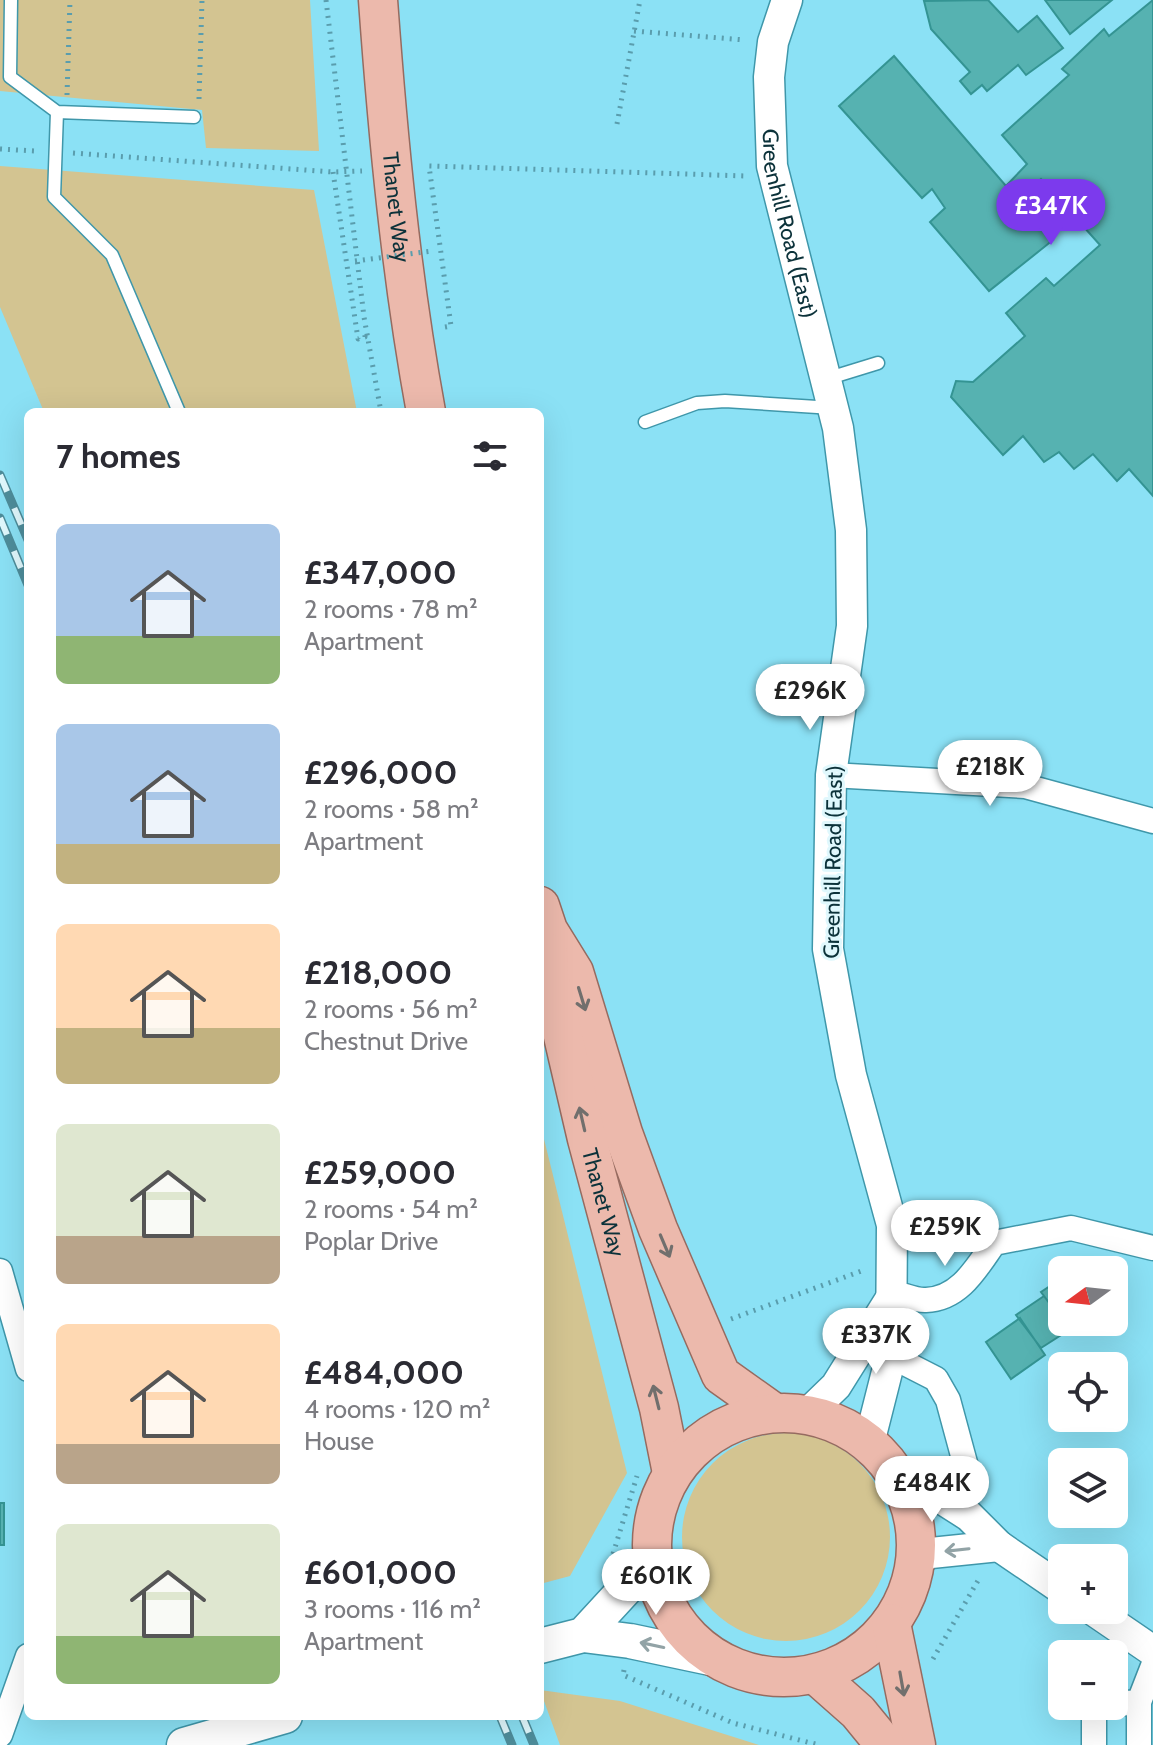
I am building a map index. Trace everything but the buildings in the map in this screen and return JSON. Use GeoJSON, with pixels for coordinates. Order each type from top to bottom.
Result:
{"type":"FeatureCollection","features":[{"type":"Feature","properties":{"kind":"main road","name":"Thanet Way"},"geometry":{"type":"LineString","coordinates":[[378,0],[392,170],[412,336],[425,408]]}},
{"type":"Feature","properties":{"kind":"main road","name":"Thanet Way"},"geometry":{"type":"LineString","coordinates":[[544,918],[574,972],[623,1133],[658,1229],[721,1375],[790,1413]]}},
{"type":"Feature","properties":{"kind":"main road","name":"Thanet Way"},"geometry":{"type":"LineString","coordinates":[[544,918],[549,976],[587,1139],[659,1408],[657,1468]]}},
{"type":"Feature","properties":{"kind":"main road"},"geometry":{"type":"LineString","coordinates":[[544,1645],[583,1635],[630,1641],[720,1660],[750,1672],[771,1676],[815,1674],[844,1663],[870,1646],[891,1623],[907,1593],[916,1560],[916,1528],[907,1496],[880,1455],[790,1413],[734,1422],[657,1468],[659,1500],[652,1529],[653,1559],[659,1589],[674,1618],[694,1642],[720,1660]]}},
{"type":"Feature","properties":{"kind":"main road"},"geometry":{"type":"LineString","coordinates":[[583,1635],[653,1559]]}},
{"type":"Feature","properties":{"kind":"main road"},"geometry":{"type":"LineString","coordinates":[[891,1623],[916,1745]]}},
{"type":"Feature","properties":{"kind":"main road"},"geometry":{"type":"LineString","coordinates":[[815,1674],[858,1712],[885,1745]]}},
{"type":"Feature","properties":{"kind":"main road"},"geometry":{"type":"LineString","coordinates":[[184,1745],[271,1720]]}},
{"type":"Feature","properties":{"kind":"street","name":"Greenhill Road (East)"},"geometry":{"type":"LineString","coordinates":[[787,0],[773,42],[768,96],[772,166],[830,393],[851,530],[852,626],[831,775],[828,949],[851,1075],[892,1225],[894,1293],[891,1356],[880,1455]]}},
{"type":"Feature","properties":{"kind":"street"},"geometry":{"type":"LineString","coordinates":[[831,775],[1025,786],[1153,821]]}},
{"type":"Feature","properties":{"kind":"street"},"geometry":{"type":"LineString","coordinates":[[892,1225],[926,1217],[955,1222],[994,1243],[1071,1228],[1153,1248]]}},
{"type":"Feature","properties":{"kind":"street"},"geometry":{"type":"LineString","coordinates":[[790,1413],[844,1375],[860,1352],[882,1307],[894,1293],[926,1300],[956,1290],[971,1277],[994,1243]]}},
{"type":"Feature","properties":{"kind":"street"},"geometry":{"type":"LineString","coordinates":[[0,1271],[24,1355]]}},
{"type":"Feature","properties":{"kind":"street"},"geometry":{"type":"LineString","coordinates":[[891,1356],[936,1379],[948,1400],[968,1474]]}},
{"type":"Feature","properties":{"kind":"street"},"geometry":{"type":"LineString","coordinates":[[880,1455],[969,1516],[999,1546],[1048,1579]]}},
{"type":"Feature","properties":{"kind":"street"},"geometry":{"type":"LineString","coordinates":[[916,1560],[931,1553],[999,1546]]}},
{"type":"Feature","properties":{"kind":"street"},"geometry":{"type":"LineString","coordinates":[[1113,1624],[1153,1651]]}},
{"type":"Feature","properties":{"kind":"street"},"geometry":{"type":"LineString","coordinates":[[1139,1745],[1139,1702],[1153,1666]]}},
{"type":"Feature","properties":{"kind":"street"},"geometry":{"type":"LineString","coordinates":[[0,1735],[24,1667]]}},
{"type":"Feature","properties":{"kind":"street"},"geometry":{"type":"LineString","coordinates":[[1128,1703],[1139,1702]]}},
{"type":"Feature","properties":{"kind":"street"},"geometry":{"type":"LineString","coordinates":[[1094,1720],[1094,1745]]}},
{"type":"Feature","properties":{"kind":"lane"},"geometry":{"type":"LineString","coordinates":[[11,0],[10,77],[61,112],[194,117]]}},
{"type":"Feature","properties":{"kind":"lane"},"geometry":{"type":"LineString","coordinates":[[61,112],[55,152],[54,197],[112,255],[177,408]]}},
{"type":"Feature","properties":{"kind":"lane"},"geometry":{"type":"LineString","coordinates":[[645,422],[697,403],[830,393],[878,363]]}},
{"type":"Feature","properties":{"kind":"path"},"geometry":{"type":"LineString","coordinates":[[61,112],[70,0]]}},
{"type":"Feature","properties":{"kind":"path"},"geometry":{"type":"LineString","coordinates":[[194,117],[199,101],[202,0]]}},
{"type":"Feature","properties":{"kind":"path"},"geometry":{"type":"LineString","coordinates":[[326,0],[364,317],[380,408]]}},
{"type":"Feature","properties":{"kind":"path"},"geometry":{"type":"LineString","coordinates":[[617,124],[640,0]]}},
{"type":"Feature","properties":{"kind":"path"},"geometry":{"type":"LineString","coordinates":[[634,31],[773,42]]}},
{"type":"Feature","properties":{"kind":"path"},"geometry":{"type":"LineString","coordinates":[[0,149],[160,157],[333,172],[358,339],[365,337],[355,261],[432,251]]}},
{"type":"Feature","properties":{"kind":"path"},"geometry":{"type":"LineString","coordinates":[[442,327],[451,326],[429,166],[708,176],[753,175],[752,169],[772,166]]}},
{"type":"Feature","properties":{"kind":"path"},"geometry":{"type":"LineString","coordinates":[[724,1305],[730,1320],[894,1259]]}},
{"type":"Feature","properties":{"kind":"path"},"geometry":{"type":"LineString","coordinates":[[609,1565],[657,1468]]}},
{"type":"Feature","properties":{"kind":"path"},"geometry":{"type":"LineString","coordinates":[[930,1670],[956,1616],[999,1546]]}},
{"type":"Feature","properties":{"kind":"shaded area"},"geometry":{"type":"Polygon","coordinates":[[[0,0],[310,0],[319,151],[206,148],[202,110],[0,91],[0,0]]]}},
{"type":"Feature","properties":{"kind":"shaded area"},"geometry":{"type":"Polygon","coordinates":[[[0,166],[314,190],[356,408],[42,408],[0,307],[0,166]]]}},
{"type":"Feature","properties":{"kind":"shaded area"},"geometry":{"type":"Polygon","coordinates":[[[544,1139],[627,1473],[570,1576],[544,1583],[544,1139]]]}},
{"type":"Feature","properties":{"kind":"shaded area"},"geometry":{"type":"Polygon","coordinates":[[[786,1433],[826,1441],[859,1464],[882,1497],[890,1537],[882,1577],[859,1610],[826,1633],[786,1641],[746,1633],[713,1610],[690,1577],[682,1537],[690,1497],[713,1464],[746,1441],[786,1433]]]}},
{"type":"Feature","properties":{"kind":"shaded area"},"geometry":{"type":"Polygon","coordinates":[[[544,1691],[620,1701],[759,1745],[560,1745],[544,1701],[544,1691]]]}},
{"type":"Feature","properties":{"kind":"railway"},"geometry":{"type":"LineString","coordinates":[[0,475],[24,531]]}},
{"type":"Feature","properties":{"kind":"railway"},"geometry":{"type":"LineString","coordinates":[[0,518],[24,575]]}},
{"type":"Feature","properties":{"kind":"railway"},"geometry":{"type":"LineString","coordinates":[[502,1720],[512,1745]]}},
{"type":"Feature","properties":{"kind":"railway"},"geometry":{"type":"LineString","coordinates":[[524,1720],[534,1745]]}}]}
